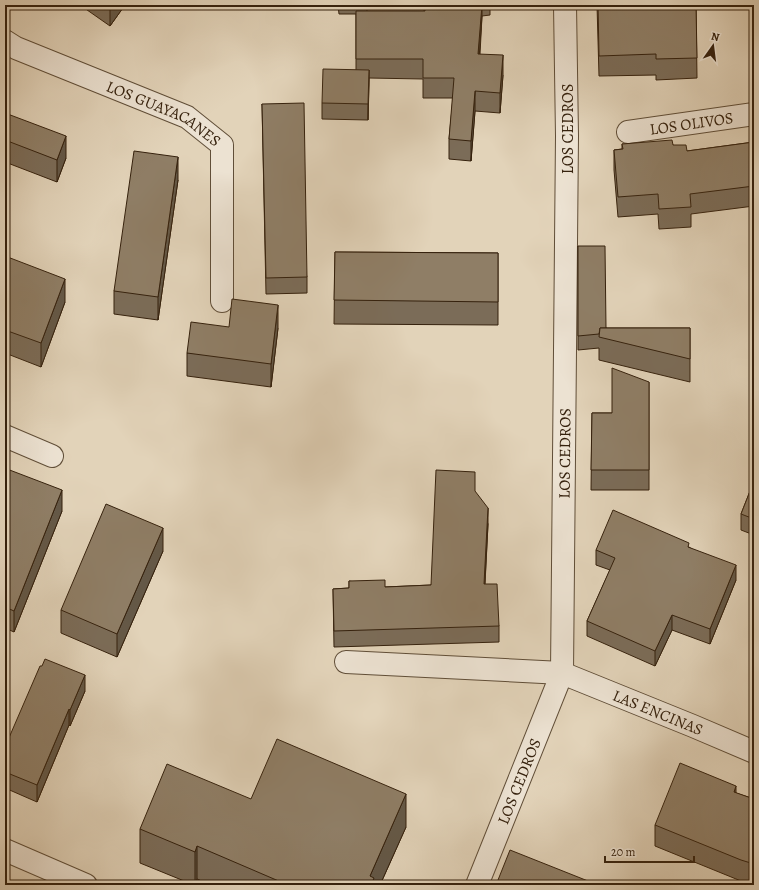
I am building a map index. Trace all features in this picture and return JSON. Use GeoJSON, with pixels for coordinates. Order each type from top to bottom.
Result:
{"type":"FeatureCollection","features":[{"type":"Feature","properties":{"kind":"street","name":"LOS CEDROS"},"geometry":{"type":"LineString","coordinates":[[477,885],[562,673],[567,136],[565,5]]}},
{"type":"Feature","properties":{"kind":"street","name":"LOS GUAYACANES"},"geometry":{"type":"LineString","coordinates":[[5,41],[16,48],[187,117],[222,145],[222,301]]}},
{"type":"Feature","properties":{"kind":"street","name":"LOS OLIVOS"},"geometry":{"type":"LineString","coordinates":[[628,132],[754,114]]}},
{"type":"Feature","properties":{"kind":"street"},"geometry":{"type":"LineString","coordinates":[[5,436],[52,456]]}},
{"type":"Feature","properties":{"kind":"street","name":"LAS ENCINAS"},"geometry":{"type":"LineString","coordinates":[[346,662],[562,673],[754,752]]}},
{"type":"Feature","properties":{"kind":"street"},"geometry":{"type":"LineString","coordinates":[[5,850],[86,885]]}},
{"type":"Feature","properties":{"kind":"building"},"geometry":{"type":"Polygon","coordinates":[[[425,5],[482,5],[478,54],[503,55],[500,93],[475,91],[471,141],[449,139],[454,78],[423,78],[423,59],[356,59],[356,11],[425,11],[425,5]]]}},
{"type":"Feature","properties":{"kind":"building"},"geometry":{"type":"Polygon","coordinates":[[[598,5],[696,5],[697,58],[656,59],[656,54],[599,56],[598,5]]]}},
{"type":"Feature","properties":{"kind":"building"},"geometry":{"type":"Polygon","coordinates":[[[323,69],[369,70],[368,104],[322,103],[323,69]]]}},
{"type":"Feature","properties":{"kind":"building"},"geometry":{"type":"Polygon","coordinates":[[[5,72],[9,73],[5,83],[5,72]]]}},
{"type":"Feature","properties":{"kind":"building"},"geometry":{"type":"Polygon","coordinates":[[[304,103],[307,277],[266,278],[262,104],[304,103]]]}},
{"type":"Feature","properties":{"kind":"building"},"geometry":{"type":"Polygon","coordinates":[[[5,113],[66,136],[57,160],[5,140],[5,113]]]}},
{"type":"Feature","properties":{"kind":"building"},"geometry":{"type":"Polygon","coordinates":[[[672,140],[673,145],[686,145],[687,151],[754,142],[754,186],[690,194],[691,207],[659,209],[658,194],[618,197],[614,150],[623,149],[622,144],[672,140]]]}},
{"type":"Feature","properties":{"kind":"building"},"geometry":{"type":"Polygon","coordinates":[[[134,151],[178,157],[158,297],[114,291],[134,151]]]}},
{"type":"Feature","properties":{"kind":"building"},"geometry":{"type":"Polygon","coordinates":[[[578,246],[605,246],[606,328],[600,328],[599,334],[578,336],[578,246]]]}},
{"type":"Feature","properties":{"kind":"building"},"geometry":{"type":"Polygon","coordinates":[[[335,252],[498,253],[498,302],[334,300],[335,252]]]}},
{"type":"Feature","properties":{"kind":"building"},"geometry":{"type":"Polygon","coordinates":[[[5,256],[65,279],[41,343],[5,330],[5,256]]]}},
{"type":"Feature","properties":{"kind":"building"},"geometry":{"type":"Polygon","coordinates":[[[232,299],[278,305],[271,364],[187,353],[191,322],[229,327],[232,299]]]}},
{"type":"Feature","properties":{"kind":"building"},"geometry":{"type":"Polygon","coordinates":[[[600,328],[690,328],[690,359],[599,337],[600,328]]]}},
{"type":"Feature","properties":{"kind":"building"},"geometry":{"type":"Polygon","coordinates":[[[612,368],[649,382],[649,470],[591,470],[592,413],[612,413],[612,368]]]}},
{"type":"Feature","properties":{"kind":"building"},"geometry":{"type":"Polygon","coordinates":[[[5,465],[8,467],[7,469],[62,490],[14,611],[5,607],[5,465]]]}},
{"type":"Feature","properties":{"kind":"building"},"geometry":{"type":"Polygon","coordinates":[[[436,470],[475,472],[475,491],[488,508],[484,584],[497,584],[499,626],[334,631],[333,589],[349,588],[349,581],[385,580],[385,587],[431,585],[436,470]]]}},
{"type":"Feature","properties":{"kind":"building"},"geometry":{"type":"Polygon","coordinates":[[[754,481],[754,519],[741,514],[754,481]]]}},
{"type":"Feature","properties":{"kind":"building"},"geometry":{"type":"Polygon","coordinates":[[[106,504],[163,528],[117,634],[61,610],[106,504]]]}},
{"type":"Feature","properties":{"kind":"building"},"geometry":{"type":"Polygon","coordinates":[[[613,510],[689,543],[688,547],[736,565],[710,629],[672,615],[655,651],[587,621],[615,558],[596,550],[613,510]]]}},
{"type":"Feature","properties":{"kind":"building"},"geometry":{"type":"Polygon","coordinates":[[[45,659],[85,675],[37,785],[5,772],[5,739],[8,740],[40,666],[42,666],[45,659]]]}},
{"type":"Feature","properties":{"kind":"building"},"geometry":{"type":"Polygon","coordinates":[[[277,739],[406,794],[370,876],[374,878],[371,885],[288,885],[197,846],[195,852],[140,829],[167,764],[251,799],[277,739]]]}},
{"type":"Feature","properties":{"kind":"building"},"geometry":{"type":"Polygon","coordinates":[[[680,763],[736,786],[734,792],[754,799],[754,864],[655,825],[680,763]]]}},
{"type":"Feature","properties":{"kind":"building"},"geometry":{"type":"Polygon","coordinates":[[[510,850],[588,881],[587,885],[496,885],[510,850]]]}}]}
